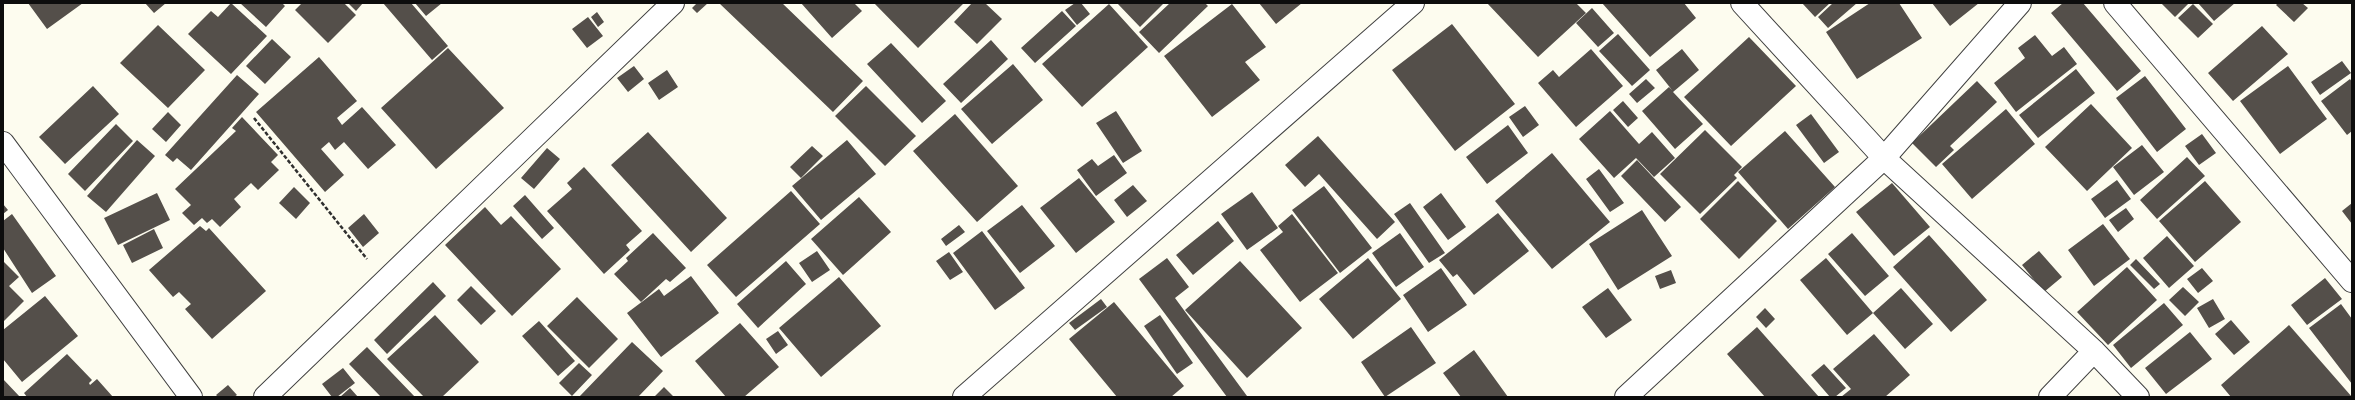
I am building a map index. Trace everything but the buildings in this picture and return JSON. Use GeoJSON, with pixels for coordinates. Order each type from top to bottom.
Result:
{"type":"FeatureCollection","features":[{"type":"Feature","properties":{"kind":"street"},"geometry":{"type":"LineString","coordinates":[[265,397],[673,3]]}},
{"type":"Feature","properties":{"kind":"street"},"geometry":{"type":"LineString","coordinates":[[964,397],[1413,3]]}},
{"type":"Feature","properties":{"kind":"street"},"geometry":{"type":"LineString","coordinates":[[1742,3],[1884,158],[2094,351],[2138,397]]}},
{"type":"Feature","properties":{"kind":"street"},"geometry":{"type":"LineString","coordinates":[[1626,397],[1884,158],[2020,3]]}},
{"type":"Feature","properties":{"kind":"street"},"geometry":{"type":"LineString","coordinates":[[2115,3],[2352,281]]}},
{"type":"Feature","properties":{"kind":"street"},"geometry":{"type":"LineString","coordinates":[[3,143],[191,397]]}},
{"type":"Feature","properties":{"kind":"street"},"geometry":{"type":"LineString","coordinates":[[2050,397],[2094,351]]}},
{"type":"Feature","properties":{"kind":"path"},"geometry":{"type":"LineString","coordinates":[[254,118],[385,281]]}}]}
